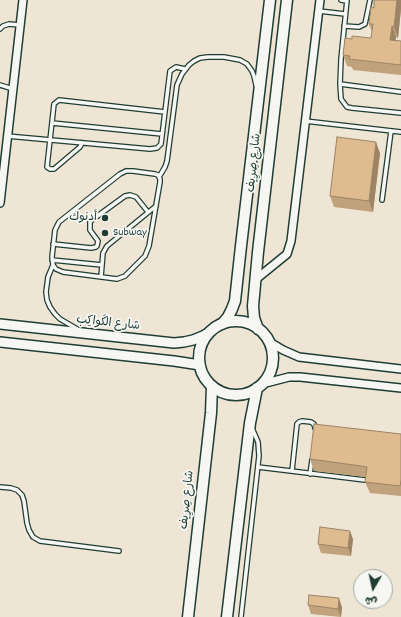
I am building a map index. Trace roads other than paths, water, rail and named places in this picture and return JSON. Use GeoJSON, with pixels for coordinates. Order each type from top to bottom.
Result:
{"type":"FeatureCollection","features":[{"type":"Feature","properties":{"kind":"main road","name":"شارع صِرِيف"},"geometry":{"type":"LineString","coordinates":[[222,324],[228,317],[235,301],[240,246],[270,0]]}},
{"type":"Feature","properties":{"kind":"main road","name":"شارع صِرِيف"},"geometry":{"type":"LineString","coordinates":[[258,328],[253,312],[255,280],[287,0]]}},
{"type":"Feature","properties":{"kind":"main road"},"geometry":{"type":"LineString","coordinates":[[237,321],[258,328],[268,341],[273,356],[271,371],[267,378],[260,386],[249,393],[239,395],[220,391],[212,386],[202,373],[200,365],[199,356],[201,346],[205,338],[211,331],[222,324],[229,322],[237,321]]}},
{"type":"Feature","properties":{"kind":"main road","name":"شارع صِرِيف"},"geometry":{"type":"LineString","coordinates":[[188,617],[210,421],[212,386]]}},
{"type":"Feature","properties":{"kind":"main road"},"geometry":{"type":"LineString","coordinates":[[227,617],[250,423],[260,386]]}},
{"type":"Feature","properties":{"kind":"street"},"geometry":{"type":"LineString","coordinates":[[0,202],[2,172],[8,136],[23,0]]}},
{"type":"Feature","properties":{"kind":"street"},"geometry":{"type":"LineString","coordinates":[[255,280],[287,254],[291,241],[320,0]]}},
{"type":"Feature","properties":{"kind":"street","name":"شارع الكَواكِب"},"geometry":{"type":"LineString","coordinates":[[1,323],[85,334],[174,343],[193,340],[211,331]]}},
{"type":"Feature","properties":{"kind":"street"},"geometry":{"type":"LineString","coordinates":[[268,341],[283,350],[299,356],[401,369]]}},
{"type":"Feature","properties":{"kind":"street"},"geometry":{"type":"LineString","coordinates":[[0,342],[159,359],[200,365]]}},
{"type":"Feature","properties":{"kind":"street"},"geometry":{"type":"LineString","coordinates":[[260,386],[289,377],[300,377],[401,388]]}},
{"type":"Feature","properties":{"kind":"lane"},"geometry":{"type":"LineString","coordinates":[[341,0],[347,0],[341,59],[341,99],[347,107],[401,113]]}},
{"type":"Feature","properties":{"kind":"lane"},"geometry":{"type":"LineString","coordinates":[[344,26],[359,27],[366,24],[370,0]]}},
{"type":"Feature","properties":{"kind":"lane"},"geometry":{"type":"LineString","coordinates":[[318,11],[345,14]]}},
{"type":"Feature","properties":{"kind":"lane"},"geometry":{"type":"LineString","coordinates":[[0,29],[9,24],[20,25]]}},
{"type":"Feature","properties":{"kind":"lane"},"geometry":{"type":"LineString","coordinates":[[160,177],[155,174],[126,171],[120,174],[59,222],[55,230],[52,260],[56,269],[63,272],[117,279],[123,277],[146,256],[149,246],[160,177],[166,167],[177,85],[185,69],[194,61],[200,58],[208,57],[224,57],[240,60],[249,67],[254,76],[258,104]]}},
{"type":"Feature","properties":{"kind":"lane"},"geometry":{"type":"LineString","coordinates":[[8,136],[150,149],[157,148],[160,144],[162,134],[170,71],[176,67],[185,69]]}},
{"type":"Feature","properties":{"kind":"lane"},"geometry":{"type":"LineString","coordinates":[[340,84],[401,92]]}},
{"type":"Feature","properties":{"kind":"lane"},"geometry":{"type":"LineString","coordinates":[[0,85],[13,89]]}},
{"type":"Feature","properties":{"kind":"lane"},"geometry":{"type":"LineString","coordinates":[[82,143],[80,147],[54,169],[47,167],[54,104],[59,100],[165,112]]}},
{"type":"Feature","properties":{"kind":"lane"},"geometry":{"type":"LineString","coordinates":[[306,121],[401,132]]}},
{"type":"Feature","properties":{"kind":"lane"},"geometry":{"type":"LineString","coordinates":[[52,123],[162,134]]}},
{"type":"Feature","properties":{"kind":"lane"},"geometry":{"type":"LineString","coordinates":[[382,200],[391,130]]}},
{"type":"Feature","properties":{"kind":"lane"},"geometry":{"type":"LineString","coordinates":[[54,244],[91,248],[96,247],[98,241],[90,230],[90,222],[125,196],[130,195],[136,197],[148,212]]}},
{"type":"Feature","properties":{"kind":"lane"},"geometry":{"type":"LineString","coordinates":[[101,277],[103,253],[106,246],[156,206]]}},
{"type":"Feature","properties":{"kind":"lane"},"geometry":{"type":"LineString","coordinates":[[52,260],[102,265]]}},
{"type":"Feature","properties":{"kind":"lane"},"geometry":{"type":"LineString","coordinates":[[53,265],[49,272],[46,292],[50,307],[60,319],[85,334]]}},
{"type":"Feature","properties":{"kind":"lane"},"geometry":{"type":"LineString","coordinates":[[292,471],[297,424],[302,421],[311,422],[314,424],[314,436]]}},
{"type":"Feature","properties":{"kind":"lane"},"geometry":{"type":"LineString","coordinates":[[241,617],[259,456],[258,442],[250,423]]}},
{"type":"Feature","properties":{"kind":"lane"},"geometry":{"type":"LineString","coordinates":[[310,474],[312,458]]}},
{"type":"Feature","properties":{"kind":"lane"},"geometry":{"type":"LineString","coordinates":[[258,467],[365,480]]}},
{"type":"Feature","properties":{"kind":"lane"},"geometry":{"type":"LineString","coordinates":[[0,487],[17,490],[22,495],[29,530],[34,537],[40,541],[119,551]]}},
{"type":"Feature","properties":{"kind":"place","name":"أدنوك"},"geometry":{"type":"Point","coordinates":[105,218]}},
{"type":"Feature","properties":{"kind":"place","name":"Subway"},"geometry":{"type":"Point","coordinates":[105,233]}}]}
